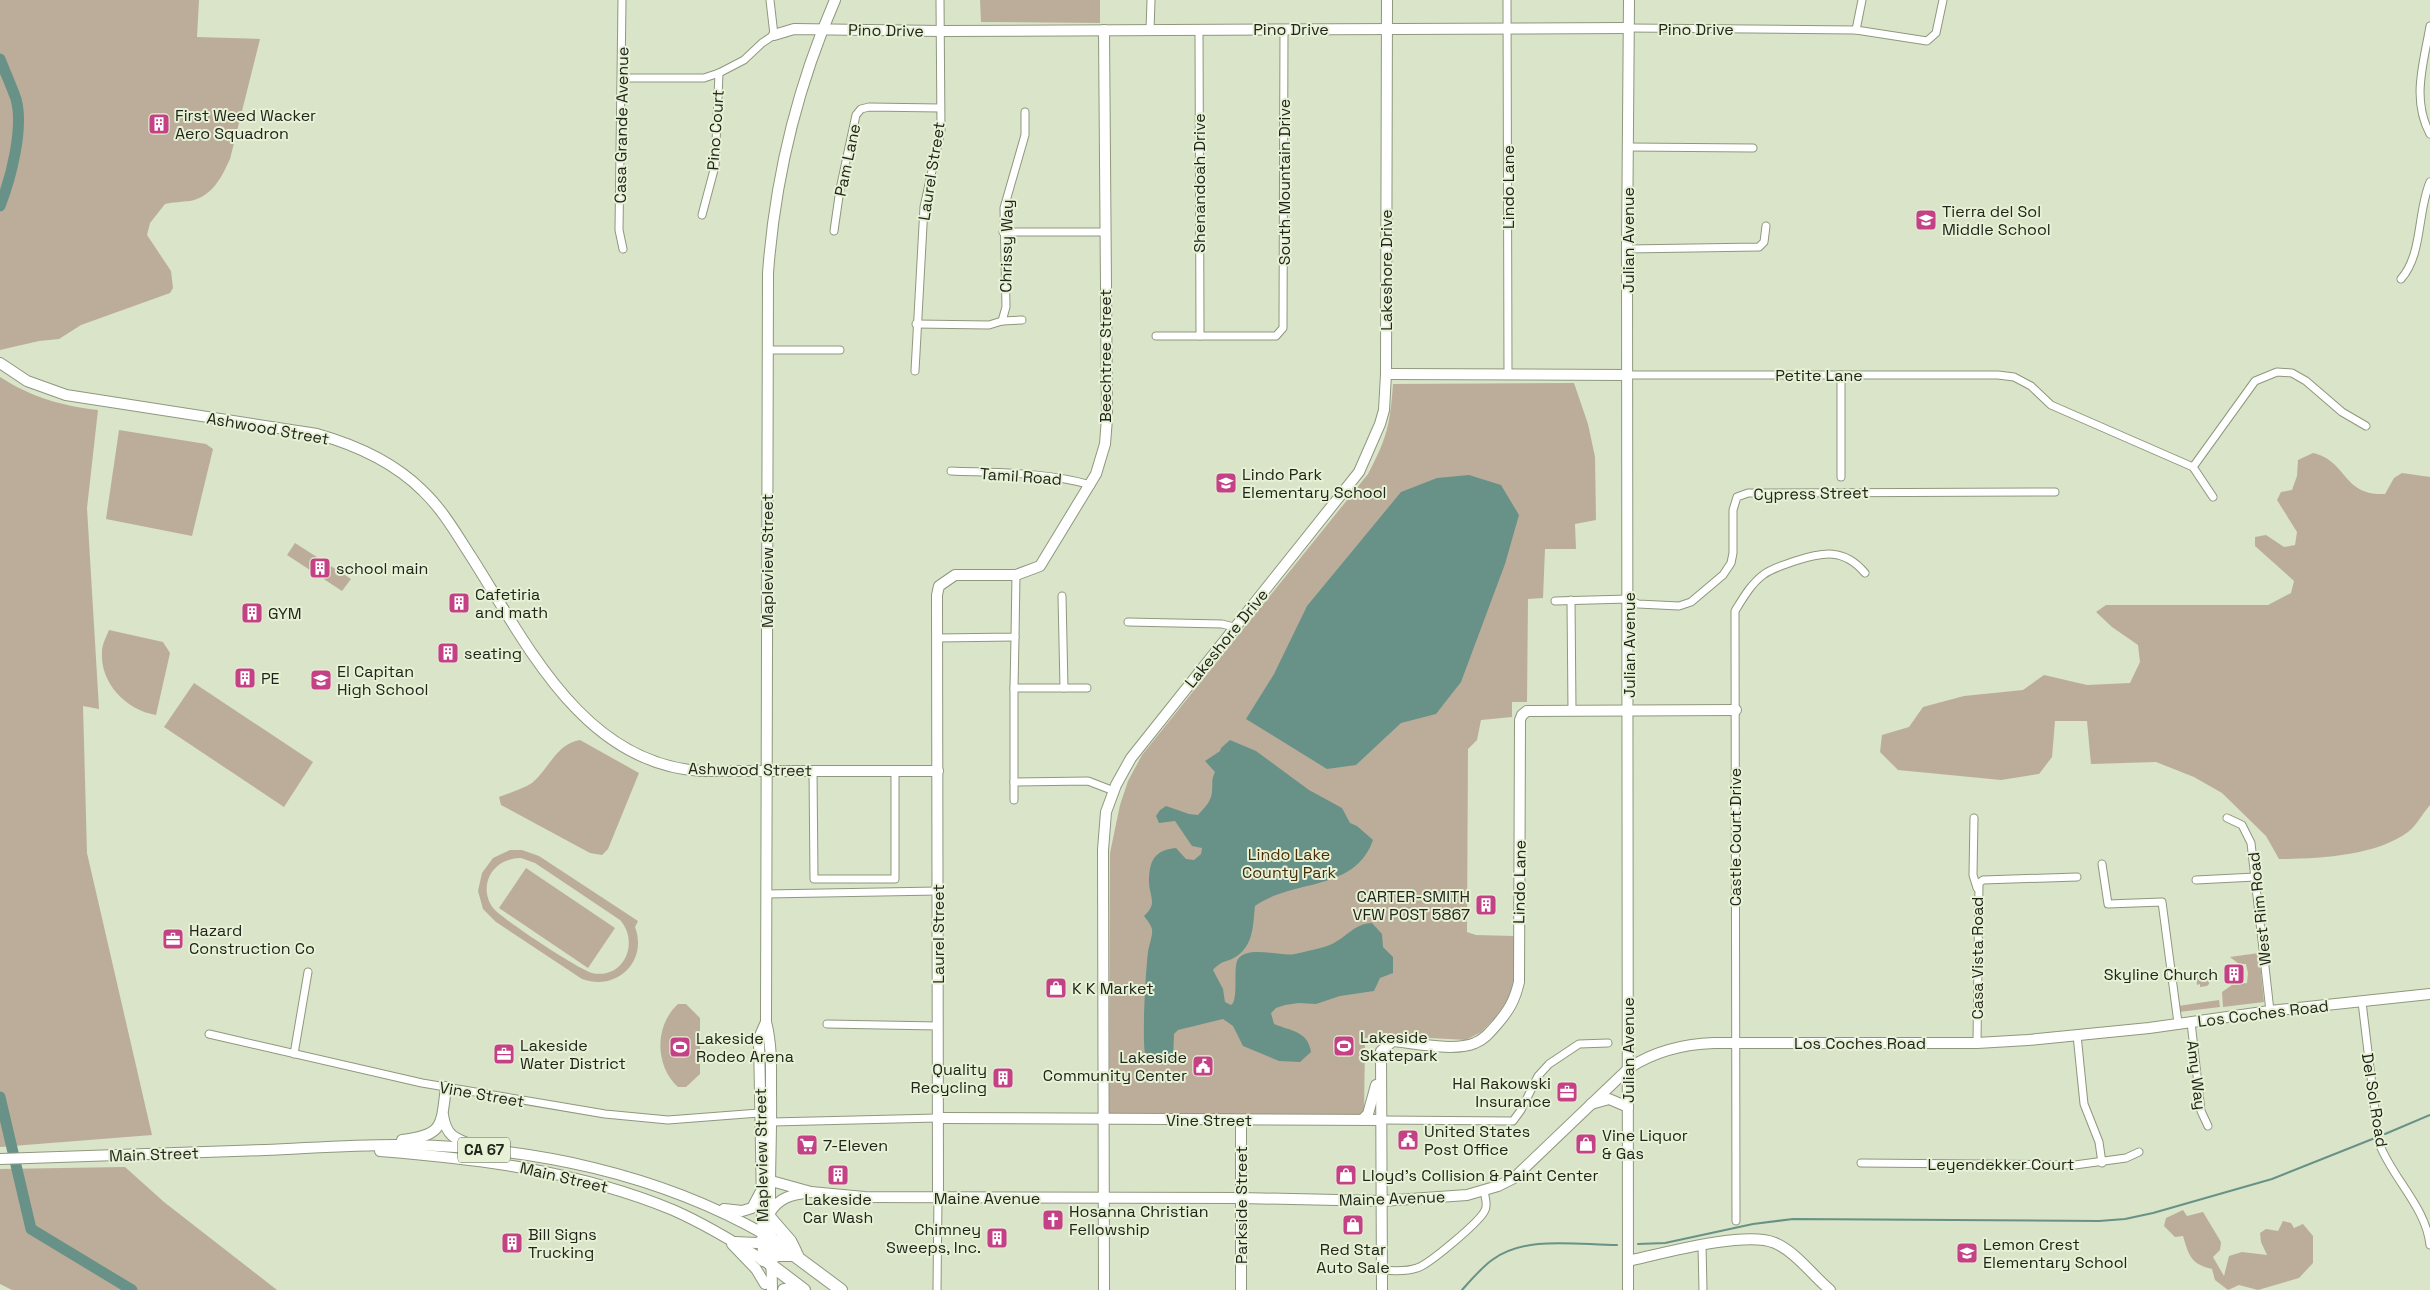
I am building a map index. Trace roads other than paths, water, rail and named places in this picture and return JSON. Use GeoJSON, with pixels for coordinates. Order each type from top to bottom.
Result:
{"type":"FeatureCollection","features":[{"type":"Feature","properties":{"kind":"highway"},"geometry":{"type":"LineString","coordinates":[[768,1260],[797,1255],[790,1241],[770,1215]]}},
{"type":"Feature","properties":{"kind":"highway","name":"CA 67"},"geometry":{"type":"LineString","coordinates":[[765,1237],[797,1255],[841,1290]]}},
{"type":"Feature","properties":{"kind":"highway","name":"CA 67"},"geometry":{"type":"LineString","coordinates":[[768,1260],[804,1290]]}},
{"type":"Feature","properties":{"kind":"highway"},"geometry":{"type":"LineString","coordinates":[[784,1290],[792,1290]]}},
{"type":"Feature","properties":{"kind":"main road","name":"Mapleview Street"},"geometry":{"type":"LineString","coordinates":[[765,1237],[770,1215],[764,1182],[772,1122],[771,1039],[766,1022],[770,243],[780,176],[797,104],[822,30],[835,0]]}},
{"type":"Feature","properties":{"kind":"main road","name":"Lakeshore Drive"},"geometry":{"type":"LineString","coordinates":[[1104,1290],[1103,850],[1106,812],[1114,791],[1135,752],[1359,472],[1380,424],[1384,410],[1386,374],[1387,0]]}},
{"type":"Feature","properties":{"kind":"main road","name":"Julian Avenue"},"geometry":{"type":"LineString","coordinates":[[1628,1290],[1629,710],[1627,249],[1629,0]]}},
{"type":"Feature","properties":{"kind":"main road","name":"Pino Drive"},"geometry":{"type":"LineString","coordinates":[[774,35],[794,29],[941,32],[1629,28]]}},
{"type":"Feature","properties":{"kind":"main road","name":"Beechtree Street"},"geometry":{"type":"LineString","coordinates":[[944,581],[955,575],[1016,575],[1040,566],[1090,486],[1101,463],[1106,440],[1104,30]]}},
{"type":"Feature","properties":{"kind":"main road","name":"Ashwood Street"},"geometry":{"type":"LineString","coordinates":[[0,363],[34,384],[66,395],[317,434],[341,440],[376,456],[419,487],[449,522],[531,650],[568,702],[590,722],[625,748],[662,765],[701,771],[938,771]]}},
{"type":"Feature","properties":{"kind":"main road","name":"Petite Lane"},"geometry":{"type":"LineString","coordinates":[[1386,374],[1628,375]]}},
{"type":"Feature","properties":{"kind":"main road","name":"Laurel Street"},"geometry":{"type":"LineString","coordinates":[[938,1197],[937,595],[939,586],[944,581]]}},
{"type":"Feature","properties":{"kind":"main road"},"geometry":{"type":"LineString","coordinates":[[1572,710],[1736,710]]}},
{"type":"Feature","properties":{"kind":"main road","name":"Lindo Lane"},"geometry":{"type":"LineString","coordinates":[[1380,1069],[1381,1051],[1393,1041],[1458,1047],[1474,1044],[1484,1038],[1511,1008],[1519,982],[1520,720],[1527,711],[1572,710]]}},
{"type":"Feature","properties":{"kind":"main road","name":"Los Coches Road"},"geometry":{"type":"LineString","coordinates":[[1484,1191],[1498,1186],[1524,1170],[1629,1068],[1647,1058],[1677,1047],[1735,1043],[1977,1043],[2076,1035],[2270,1011],[2430,994]]}},
{"type":"Feature","properties":{"kind":"main road","name":"Mapleview Street"},"geometry":{"type":"LineString","coordinates":[[766,1022],[759,1038],[759,1113],[764,1182],[765,1237],[768,1260],[767,1288]]}},
{"type":"Feature","properties":{"kind":"main road"},"geometry":{"type":"LineString","coordinates":[[1380,1069],[1382,1120],[1382,1290]]}},
{"type":"Feature","properties":{"kind":"main road"},"geometry":{"type":"LineString","coordinates":[[1362,1120],[1366,1118],[1372,1105],[1380,1069]]}},
{"type":"Feature","properties":{"kind":"main road"},"geometry":{"type":"LineString","coordinates":[[446,1087],[443,1114],[444,1126],[452,1137],[493,1151]]}},
{"type":"Feature","properties":{"kind":"main road"},"geometry":{"type":"LineString","coordinates":[[1590,1104],[1609,1099],[1628,1107]]}},
{"type":"Feature","properties":{"kind":"main road"},"geometry":{"type":"LineString","coordinates":[[339,1148],[429,1136],[439,1126],[443,1114]]}},
{"type":"Feature","properties":{"kind":"main road","name":"Vine Street"},"geometry":{"type":"LineString","coordinates":[[938,1118],[1382,1120]]}},
{"type":"Feature","properties":{"kind":"main road","name":"Parkside Street"},"geometry":{"type":"LineString","coordinates":[[1241,1120],[1241,1290]]}},
{"type":"Feature","properties":{"kind":"main road","name":"Main Street"},"geometry":{"type":"LineString","coordinates":[[0,1159],[409,1145],[493,1151],[535,1156],[628,1176],[713,1207],[765,1237]]}},
{"type":"Feature","properties":{"kind":"main road","name":"Main Street"},"geometry":{"type":"LineString","coordinates":[[339,1148],[456,1157],[552,1173],[599,1184],[673,1210],[768,1260]]}},
{"type":"Feature","properties":{"kind":"main road"},"geometry":{"type":"LineString","coordinates":[[713,1207],[742,1211],[752,1208],[764,1182]]}},
{"type":"Feature","properties":{"kind":"main road","name":"Maine Avenue"},"geometry":{"type":"LineString","coordinates":[[764,1182],[811,1192],[864,1197],[1241,1198],[1382,1201],[1467,1195],[1484,1191]]}},
{"type":"Feature","properties":{"kind":"main road"},"geometry":{"type":"LineString","coordinates":[[770,1215],[778,1200],[784,1196],[811,1192]]}},
{"type":"Feature","properties":{"kind":"main road"},"geometry":{"type":"LineString","coordinates":[[765,1237],[731,1240],[736,1250],[757,1270],[767,1288]]}},
{"type":"Feature","properties":{"kind":"main road"},"geometry":{"type":"LineString","coordinates":[[1628,1261],[1702,1246],[1744,1240],[1770,1241],[1788,1252],[1830,1290]]}},
{"type":"Feature","properties":{"kind":"street","name":"Casa Grande Avenue"},"geometry":{"type":"LineString","coordinates":[[622,0],[619,230],[623,249]]}},
{"type":"Feature","properties":{"kind":"street"},"geometry":{"type":"LineString","coordinates":[[770,0],[774,35]]}},
{"type":"Feature","properties":{"kind":"street","name":"Laurel Street"},"geometry":{"type":"LineString","coordinates":[[915,371],[916,324],[924,207],[941,130],[940,0]]}},
{"type":"Feature","properties":{"kind":"street"},"geometry":{"type":"LineString","coordinates":[[1150,30],[1151,0]]}},
{"type":"Feature","properties":{"kind":"street","name":"Lindo Lane"},"geometry":{"type":"LineString","coordinates":[[1507,0],[1508,374]]}},
{"type":"Feature","properties":{"kind":"street"},"geometry":{"type":"LineString","coordinates":[[1856,30],[1862,0]]}},
{"type":"Feature","properties":{"kind":"street","name":"Pino Drive"},"geometry":{"type":"LineString","coordinates":[[1629,28],[1856,30],[1924,41],[1930,40],[1936,33],[1943,0]]}},
{"type":"Feature","properties":{"kind":"street"},"geometry":{"type":"LineString","coordinates":[[2430,26],[2426,74],[2420,104],[2430,134]]}},
{"type":"Feature","properties":{"kind":"street","name":"Shenandoah Drive"},"geometry":{"type":"LineString","coordinates":[[1199,30],[1200,336]]}},
{"type":"Feature","properties":{"kind":"street","name":"South Mountain Drive"},"geometry":{"type":"LineString","coordinates":[[1200,336],[1276,336],[1283,328],[1284,30]]}},
{"type":"Feature","properties":{"kind":"street","name":"Pino Drive"},"geometry":{"type":"LineString","coordinates":[[622,78],[704,78],[719,73],[744,60],[762,43],[774,35]]}},
{"type":"Feature","properties":{"kind":"street","name":"Pino Court"},"geometry":{"type":"LineString","coordinates":[[702,215],[715,166],[719,73]]}},
{"type":"Feature","properties":{"kind":"street","name":"Pam Lane"},"geometry":{"type":"LineString","coordinates":[[834,231],[840,189],[856,115],[861,109],[869,107],[940,108]]}},
{"type":"Feature","properties":{"kind":"street","name":"Chrissy Way"},"geometry":{"type":"LineString","coordinates":[[1002,321],[1006,307],[1004,208],[1025,135],[1025,112]]}},
{"type":"Feature","properties":{"kind":"street"},"geometry":{"type":"LineString","coordinates":[[1628,147],[1753,148]]}},
{"type":"Feature","properties":{"kind":"street"},"geometry":{"type":"LineString","coordinates":[[2401,279],[2409,270],[2430,182]]}},
{"type":"Feature","properties":{"kind":"street"},"geometry":{"type":"LineString","coordinates":[[1627,249],[1759,246],[1764,242],[1766,226]]}},
{"type":"Feature","properties":{"kind":"street"},"geometry":{"type":"LineString","coordinates":[[1004,232],[1104,232]]}},
{"type":"Feature","properties":{"kind":"street"},"geometry":{"type":"LineString","coordinates":[[916,324],[990,325],[1002,321],[1022,320]]}},
{"type":"Feature","properties":{"kind":"street"},"geometry":{"type":"LineString","coordinates":[[1156,336],[1200,336]]}},
{"type":"Feature","properties":{"kind":"street"},"geometry":{"type":"LineString","coordinates":[[768,350],[840,350]]}},
{"type":"Feature","properties":{"kind":"street"},"geometry":{"type":"LineString","coordinates":[[2213,497],[2193,467],[2255,381],[2278,372],[2292,374],[2306,381],[2342,412],[2366,426]]}},
{"type":"Feature","properties":{"kind":"street","name":"Petite Lane"},"geometry":{"type":"LineString","coordinates":[[1628,375],[1998,375],[2014,377],[2031,386],[2051,404],[2193,467]]}},
{"type":"Feature","properties":{"kind":"street"},"geometry":{"type":"LineString","coordinates":[[1841,375],[1841,477]]}},
{"type":"Feature","properties":{"kind":"street","name":"Tamil Road"},"geometry":{"type":"LineString","coordinates":[[951,471],[1040,474],[1065,478],[1090,486]]}},
{"type":"Feature","properties":{"kind":"street","name":"Cypress Street"},"geometry":{"type":"LineString","coordinates":[[1555,601],[1628,599],[1638,604],[1679,606],[1691,602],[1722,575],[1731,563],[1733,553],[1732,519],[1735,502],[1737,498],[1748,493],[2055,492]]}},
{"type":"Feature","properties":{"kind":"street","name":"Castle Court Drive"},"geometry":{"type":"LineString","coordinates":[[1736,1221],[1735,611],[1749,589],[1763,575],[1776,568],[1822,553],[1837,555],[1858,565],[1865,573]]}},
{"type":"Feature","properties":{"kind":"street"},"geometry":{"type":"LineString","coordinates":[[1014,800],[1016,575]]}},
{"type":"Feature","properties":{"kind":"street"},"geometry":{"type":"LineString","coordinates":[[1062,596],[1064,688]]}},
{"type":"Feature","properties":{"kind":"street"},"geometry":{"type":"LineString","coordinates":[[1571,600],[1572,710]]}},
{"type":"Feature","properties":{"kind":"street"},"geometry":{"type":"LineString","coordinates":[[1128,622],[1222,624],[1234,626]]}},
{"type":"Feature","properties":{"kind":"street"},"geometry":{"type":"LineString","coordinates":[[937,638],[1015,637]]}},
{"type":"Feature","properties":{"kind":"street"},"geometry":{"type":"LineString","coordinates":[[1014,688],[1087,688]]}},
{"type":"Feature","properties":{"kind":"street"},"geometry":{"type":"LineString","coordinates":[[813,770],[814,879],[895,879],[895,770]]}},
{"type":"Feature","properties":{"kind":"street"},"geometry":{"type":"LineString","coordinates":[[1014,782],[1088,781],[1114,791]]}},
{"type":"Feature","properties":{"kind":"street"},"geometry":{"type":"LineString","coordinates":[[1974,818],[1973,876],[1977,888]]}},
{"type":"Feature","properties":{"kind":"street","name":"West Rim Road"},"geometry":{"type":"LineString","coordinates":[[2227,818],[2242,825],[2252,843],[2270,1011]]}},
{"type":"Feature","properties":{"kind":"street"},"geometry":{"type":"LineString","coordinates":[[2102,864],[2108,904],[2162,902],[2178,1023]]}},
{"type":"Feature","properties":{"kind":"street","name":"Casa Vista Road"},"geometry":{"type":"LineString","coordinates":[[1977,1043],[1977,888],[1982,880],[2078,877]]}},
{"type":"Feature","properties":{"kind":"street"},"geometry":{"type":"LineString","coordinates":[[2196,880],[2255,877]]}},
{"type":"Feature","properties":{"kind":"street"},"geometry":{"type":"LineString","coordinates":[[766,894],[938,892]]}},
{"type":"Feature","properties":{"kind":"street"},"geometry":{"type":"LineString","coordinates":[[294,1054],[308,972]]}},
{"type":"Feature","properties":{"kind":"street","name":"Del Sol Road"},"geometry":{"type":"LineString","coordinates":[[2362,1002],[2379,1143],[2388,1163],[2421,1217],[2430,1245]]}},
{"type":"Feature","properties":{"kind":"street","name":"Amy Way"},"geometry":{"type":"LineString","coordinates":[[2190,1022],[2201,1111],[2208,1126]]}},
{"type":"Feature","properties":{"kind":"street"},"geometry":{"type":"LineString","coordinates":[[827,1024],[937,1026]]}},
{"type":"Feature","properties":{"kind":"street","name":"Vine Street"},"geometry":{"type":"LineString","coordinates":[[209,1034],[446,1087],[605,1114],[668,1120],[759,1113]]}},
{"type":"Feature","properties":{"kind":"street"},"geometry":{"type":"LineString","coordinates":[[2076,1035],[2084,1104],[2097,1135],[2102,1162]]}},
{"type":"Feature","properties":{"kind":"street","name":"Vine Street"},"geometry":{"type":"LineString","coordinates":[[1382,1120],[1513,1121],[1538,1076],[1549,1064],[1579,1044],[1608,1044]]}},
{"type":"Feature","properties":{"kind":"street","name":"Vine Street"},"geometry":{"type":"LineString","coordinates":[[772,1122],[938,1118]]}},
{"type":"Feature","properties":{"kind":"street","name":"Leyendekker Court"},"geometry":{"type":"LineString","coordinates":[[1862,1163],[2075,1165],[2126,1158],[2139,1152]]}},
{"type":"Feature","properties":{"kind":"street"},"geometry":{"type":"LineString","coordinates":[[1382,1270],[1419,1268],[1445,1249],[1482,1216],[1486,1209],[1484,1191]]}},
{"type":"Feature","properties":{"kind":"street","name":"Laurel Street"},"geometry":{"type":"LineString","coordinates":[[937,1290],[938,1197]]}},
{"type":"Feature","properties":{"kind":"street"},"geometry":{"type":"LineString","coordinates":[[1702,1246],[1703,1290]]}},
{"type":"Feature","properties":{"kind":"water"},"geometry":{"type":"Polygon","coordinates":[[[1469,475],[1501,485],[1519,515],[1505,564],[1461,682],[1436,714],[1401,723],[1356,765],[1327,769],[1246,719],[1274,674],[1307,606],[1401,492],[1437,478],[1469,475]]]}},
{"type":"Feature","properties":{"kind":"water"},"geometry":{"type":"Polygon","coordinates":[[[1230,740],[1256,751],[1309,790],[1342,808],[1350,823],[1357,826],[1373,840],[1364,857],[1338,877],[1287,892],[1255,906],[1252,933],[1247,946],[1237,956],[1220,964],[1213,970],[1223,989],[1225,1002],[1231,1005],[1233,1003],[1237,963],[1238,959],[1243,955],[1257,952],[1289,955],[1318,949],[1338,941],[1356,928],[1366,924],[1372,923],[1382,934],[1383,947],[1393,957],[1393,973],[1380,978],[1374,991],[1340,996],[1316,1004],[1299,1003],[1276,1008],[1271,1013],[1274,1024],[1298,1033],[1309,1045],[1311,1052],[1300,1062],[1279,1061],[1243,1046],[1233,1026],[1223,1019],[1178,1030],[1174,1034],[1173,1061],[1166,1064],[1155,1063],[1151,1062],[1146,1056],[1144,1038],[1147,960],[1152,929],[1144,916],[1150,910],[1152,904],[1149,883],[1150,869],[1154,858],[1162,851],[1176,848],[1186,859],[1194,860],[1201,854],[1202,848],[1192,846],[1175,821],[1159,823],[1156,816],[1166,806],[1198,815],[1211,798],[1215,772],[1205,761],[1220,751],[1230,740]]]}},
{"type":"Feature","properties":{"kind":"waterway"},"geometry":{"type":"LineString","coordinates":[[0,59],[16,99],[18,111],[15,153],[0,206]]}},
{"type":"Feature","properties":{"kind":"waterway"},"geometry":{"type":"LineString","coordinates":[[0,1097],[31,1229],[132,1290]]}},
{"type":"Feature","properties":{"kind":"waterway"},"geometry":{"type":"LineString","coordinates":[[2385,1134],[2430,1115]]}},
{"type":"Feature","properties":{"kind":"waterway"},"geometry":{"type":"LineString","coordinates":[[1638,1244],[1665,1243],[1753,1224],[1793,1219],[2099,1221],[2125,1219],[2153,1213],[2272,1179],[2375,1138]]}},
{"type":"Feature","properties":{"kind":"waterway"},"geometry":{"type":"LineString","coordinates":[[1462,1290],[1492,1260],[1505,1252],[1520,1247],[1552,1243],[1617,1245]]}},
{"type":"Feature","properties":{"kind":"place","name":"First Weed Wacker Aero Squadron"},"geometry":{"type":"Point","coordinates":[159,124]}},
{"type":"Feature","properties":{"kind":"place","name":"Tierra del Sol Middle School"},"geometry":{"type":"Point","coordinates":[1926,220]}},
{"type":"Feature","properties":{"kind":"place","name":"Lindo Park Elementary School"},"geometry":{"type":"Point","coordinates":[1226,483]}},
{"type":"Feature","properties":{"kind":"place","name":"school main"},"geometry":{"type":"Point","coordinates":[320,568]}},
{"type":"Feature","properties":{"kind":"place","name":"Cafetiria and math"},"geometry":{"type":"Point","coordinates":[459,603]}},
{"type":"Feature","properties":{"kind":"place","name":"GYM"},"geometry":{"type":"Point","coordinates":[252,613]}},
{"type":"Feature","properties":{"kind":"place","name":"seating"},"geometry":{"type":"Point","coordinates":[448,653]}},
{"type":"Feature","properties":{"kind":"place","name":"PE"},"geometry":{"type":"Point","coordinates":[245,678]}},
{"type":"Feature","properties":{"kind":"place","name":"El Capitan High School"},"geometry":{"type":"Point","coordinates":[321,680]}},
{"type":"Feature","properties":{"kind":"place","name":"CARTER-SMITH VFW POST 5867"},"geometry":{"type":"Point","coordinates":[1486,905]}},
{"type":"Feature","properties":{"kind":"place","name":"Hazard Construction Co"},"geometry":{"type":"Point","coordinates":[173,939]}},
{"type":"Feature","properties":{"kind":"place","name":"Skyline Church"},"geometry":{"type":"Point","coordinates":[2234,974]}},
{"type":"Feature","properties":{"kind":"place","name":"K K Market"},"geometry":{"type":"Point","coordinates":[1056,988]}},
{"type":"Feature","properties":{"kind":"place","name":"Lakeside Skatepark"},"geometry":{"type":"Point","coordinates":[1344,1046]}},
{"type":"Feature","properties":{"kind":"place","name":"Lakeside Rodeo Arena"},"geometry":{"type":"Point","coordinates":[680,1047]}},
{"type":"Feature","properties":{"kind":"place","name":"Lakeside Water District"},"geometry":{"type":"Point","coordinates":[504,1054]}},
{"type":"Feature","properties":{"kind":"place","name":"Lakeside Community Center"},"geometry":{"type":"Point","coordinates":[1203,1066]}},
{"type":"Feature","properties":{"kind":"place","name":"Quality Recycling"},"geometry":{"type":"Point","coordinates":[1003,1078]}},
{"type":"Feature","properties":{"kind":"place","name":"Hal Rakowski Insurance"},"geometry":{"type":"Point","coordinates":[1567,1092]}},
{"type":"Feature","properties":{"kind":"place","name":"United States Post Office"},"geometry":{"type":"Point","coordinates":[1408,1140]}},
{"type":"Feature","properties":{"kind":"place","name":"Vine Liquor & Gas"},"geometry":{"type":"Point","coordinates":[1586,1144]}},
{"type":"Feature","properties":{"kind":"place","name":"7-Eleven"},"geometry":{"type":"Point","coordinates":[807,1145]}},
{"type":"Feature","properties":{"kind":"place","name":"Lakeside Car Wash"},"geometry":{"type":"Point","coordinates":[838,1175]}},
{"type":"Feature","properties":{"kind":"place","name":"Lloyd's Collision & Paint Center"},"geometry":{"type":"Point","coordinates":[1346,1175]}},
{"type":"Feature","properties":{"kind":"place","name":"Hosanna Christian Fellowship"},"geometry":{"type":"Point","coordinates":[1053,1220]}},
{"type":"Feature","properties":{"kind":"place","name":"Red Star Auto Sale"},"geometry":{"type":"Point","coordinates":[1353,1225]}},
{"type":"Feature","properties":{"kind":"place","name":"Chimney Sweeps, Inc."},"geometry":{"type":"Point","coordinates":[997,1238]}},
{"type":"Feature","properties":{"kind":"place","name":"Bill Signs Trucking"},"geometry":{"type":"Point","coordinates":[512,1243]}},
{"type":"Feature","properties":{"kind":"place","name":"Lemon Crest Elementary School"},"geometry":{"type":"Point","coordinates":[1967,1253]}},
{"type":"Feature","properties":{"kind":"park label","name":"Lindo Lake County Park"},"geometry":{"type":"Point","coordinates":[1289,863]}}]}
